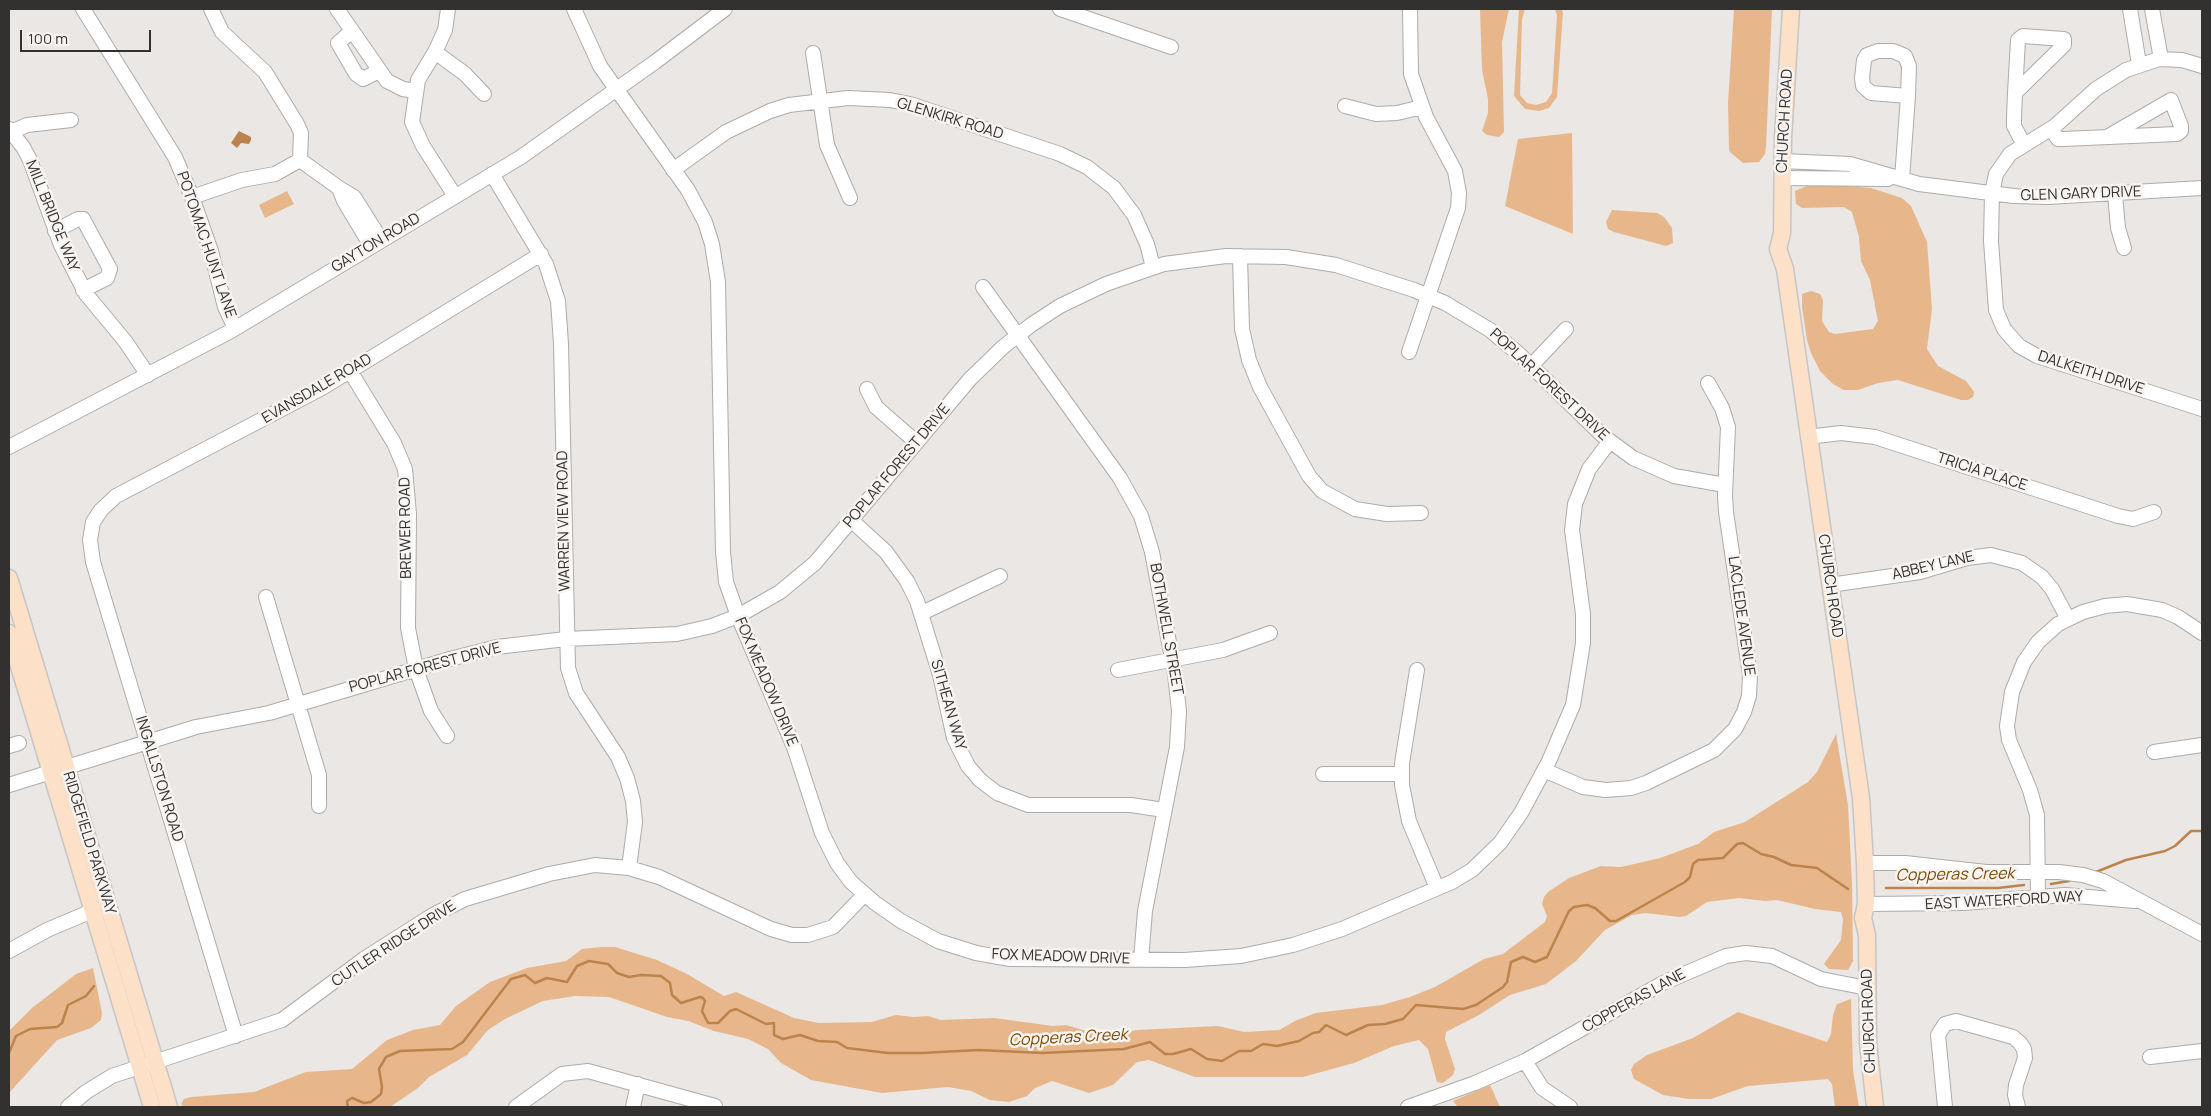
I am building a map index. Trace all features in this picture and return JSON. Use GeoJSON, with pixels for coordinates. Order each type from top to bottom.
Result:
{"type":"FeatureCollection","features":[{"type":"Feature","properties":{"kind":"main road","name":"CHURCH ROAD"},"geometry":{"type":"LineString","coordinates":[[1791,9],[1782,161],[1782,233],[1788,249],[1785,268],[1860,798],[1866,904],[1874,912],[1875,925],[1867,936],[1867,988],[1869,1065],[1875,1107]]}},
{"type":"Feature","properties":{"kind":"main road","name":"RIDGEFIELD PARKWAY"},"geometry":{"type":"LineString","coordinates":[[9,578],[92,911],[148,1064],[169,1107]]}},
{"type":"Feature","properties":{"kind":"main road","name":"RIDGEFIELD PARKWAY"},"geometry":{"type":"LineString","coordinates":[[9,633],[58,769],[148,1064],[152,1107]]}},
{"type":"Feature","properties":{"kind":"street","name":"POTOMAC HUNT LANE"},"geometry":{"type":"LineString","coordinates":[[83,9],[175,157],[192,197],[211,251],[225,307],[235,328]]}},
{"type":"Feature","properties":{"kind":"street"},"geometry":{"type":"LineString","coordinates":[[211,9],[222,32],[265,72],[297,124],[301,133],[300,160]]}},
{"type":"Feature","properties":{"kind":"street"},"geometry":{"type":"LineString","coordinates":[[338,9],[387,82],[403,89],[415,91]]}},
{"type":"Feature","properties":{"kind":"street"},"geometry":{"type":"LineString","coordinates":[[448,9],[444,30],[435,52],[418,80],[412,122],[423,146],[456,196]]}},
{"type":"Feature","properties":{"kind":"street","name":"FOX MEADOW DRIVE"},"geometry":{"type":"LineString","coordinates":[[574,9],[592,52],[616,90],[692,197],[705,222],[717,270],[723,552],[726,582],[738,616],[794,747],[829,850],[843,872],[865,894],[901,922],[920,933],[953,947],[1010,959],[1201,960],[1274,950],[1342,928],[1437,888],[1472,870],[1500,843],[1520,813],[1564,730],[1572,705],[1582,653],[1583,614],[1572,530],[1575,504],[1589,469],[1610,441]]}},
{"type":"Feature","properties":{"kind":"street","name":"GAYTON ROAD"},"geometry":{"type":"LineString","coordinates":[[9,447],[235,328],[492,174],[549,139],[725,9]]}},
{"type":"Feature","properties":{"kind":"street"},"geometry":{"type":"LineString","coordinates":[[1060,9],[1171,47]]}},
{"type":"Feature","properties":{"kind":"street"},"geometry":{"type":"LineString","coordinates":[[1409,352],[1458,208],[1459,193],[1456,171],[1422,107],[1411,74],[1410,9]]}},
{"type":"Feature","properties":{"kind":"street"},"geometry":{"type":"LineString","coordinates":[[2130,9],[2139,64]]}},
{"type":"Feature","properties":{"kind":"street"},"geometry":{"type":"LineString","coordinates":[[2152,9],[2162,59]]}},
{"type":"Feature","properties":{"kind":"street"},"geometry":{"type":"LineString","coordinates":[[352,30],[338,43],[356,74],[359,78],[367,79],[380,71]]}},
{"type":"Feature","properties":{"kind":"street"},"geometry":{"type":"LineString","coordinates":[[2015,93],[2064,46],[2064,39],[2020,37],[2015,93],[2014,126],[2024,145]]}},
{"type":"Feature","properties":{"kind":"street"},"geometry":{"type":"LineString","coordinates":[[435,52],[465,74],[484,94]]}},
{"type":"Feature","properties":{"kind":"street"},"geometry":{"type":"LineString","coordinates":[[813,53],[827,145],[850,198]]}},
{"type":"Feature","properties":{"kind":"street","name":"DALKEITH DRIVE"},"geometry":{"type":"LineString","coordinates":[[2202,66],[2182,60],[2162,59],[2139,64],[2096,88],[2051,129],[2010,154],[1999,168],[1992,193],[1991,241],[1996,310],[2004,329],[2016,343],[2037,356],[2202,409]]}},
{"type":"Feature","properties":{"kind":"street"},"geometry":{"type":"LineString","coordinates":[[1902,179],[1908,96]]}},
{"type":"Feature","properties":{"kind":"street","name":"GLENKIRK ROAD"},"geometry":{"type":"LineString","coordinates":[[673,170],[726,132],[756,116],[789,106],[820,101],[868,98],[910,104],[1078,162],[1101,177],[1125,201],[1141,228],[1152,267]]}},
{"type":"Feature","properties":{"kind":"street"},"geometry":{"type":"LineString","coordinates":[[2051,129],[2058,139],[2107,137],[2177,134],[2181,131],[2181,126],[2171,100],[2107,137]]}},
{"type":"Feature","properties":{"kind":"street"},"geometry":{"type":"LineString","coordinates":[[1345,106],[1376,114],[1397,113],[1422,107]]}},
{"type":"Feature","properties":{"kind":"street"},"geometry":{"type":"LineString","coordinates":[[10,130],[27,125],[71,120]]}},
{"type":"Feature","properties":{"kind":"street","name":"MILL BRIDGE WAY"},"geometry":{"type":"LineString","coordinates":[[10,130],[30,160],[55,232],[83,290],[132,351],[148,375]]}},
{"type":"Feature","properties":{"kind":"street"},"geometry":{"type":"LineString","coordinates":[[192,197],[242,180],[275,174],[300,160]]}},
{"type":"Feature","properties":{"kind":"street"},"geometry":{"type":"LineString","coordinates":[[300,160],[339,188],[344,201],[376,243]]}},
{"type":"Feature","properties":{"kind":"street","name":"GLEN GARY DRIVE"},"geometry":{"type":"LineString","coordinates":[[1782,161],[1850,164],[1935,187],[2048,197],[2202,188]]}},
{"type":"Feature","properties":{"kind":"street","name":"WARREN VIEW ROAD"},"geometry":{"type":"LineString","coordinates":[[492,174],[541,254],[555,288],[561,325],[568,668],[576,693],[618,757],[631,790],[635,822],[629,868]]}},
{"type":"Feature","properties":{"kind":"street","name":"GLEN GARY DRIVE"},"geometry":{"type":"LineString","coordinates":[[1782,178],[1902,179]]}},
{"type":"Feature","properties":{"kind":"street"},"geometry":{"type":"LineString","coordinates":[[2115,194],[2118,228],[2124,248]]}},
{"type":"Feature","properties":{"kind":"street"},"geometry":{"type":"LineString","coordinates":[[55,232],[78,219],[84,219],[110,269],[107,278],[83,290]]}},
{"type":"Feature","properties":{"kind":"street","name":"EVANSDALE ROAD"},"geometry":{"type":"LineString","coordinates":[[94,522],[101,510],[116,496],[286,409],[541,254]]}},
{"type":"Feature","properties":{"kind":"street"},"geometry":{"type":"LineString","coordinates":[[1240,256],[1242,329],[1249,360],[1260,387],[1309,476],[1322,491],[1355,510],[1388,514],[1421,512]]}},
{"type":"Feature","properties":{"kind":"street","name":"POPLAR FOREST DRIVE"},"geometry":{"type":"LineString","coordinates":[[9,785],[196,727],[245,718],[298,704],[497,647],[566,639],[677,634],[712,626],[738,616],[766,602],[800,577],[852,520],[970,379],[1017,335],[1052,311],[1092,290],[1152,267],[1208,257],[1286,257],[1336,265],[1444,303],[1484,326],[1531,366],[1610,441],[1634,458],[1666,473],[1695,481],[1725,486]]}},
{"type":"Feature","properties":{"kind":"street","name":"BOTHWELL STREET"},"geometry":{"type":"LineString","coordinates":[[984,287],[1120,478],[1135,504],[1152,552],[1179,699],[1178,734],[1145,911],[1141,960]]}},
{"type":"Feature","properties":{"kind":"street"},"geometry":{"type":"LineString","coordinates":[[1531,366],[1566,329]]}},
{"type":"Feature","properties":{"kind":"street","name":"BREWER ROAD"},"geometry":{"type":"LineString","coordinates":[[350,371],[394,442],[405,469],[409,508],[408,628],[416,669],[430,712],[447,736]]}},
{"type":"Feature","properties":{"kind":"street","name":"LACLEDE AVENUE"},"geometry":{"type":"LineString","coordinates":[[1544,770],[1583,787],[1606,790],[1631,788],[1646,783],[1714,750],[1728,738],[1740,722],[1749,696],[1750,674],[1726,512],[1725,486],[1728,427],[1722,408],[1708,383]]}},
{"type":"Feature","properties":{"kind":"street"},"geometry":{"type":"LineString","coordinates":[[867,389],[876,407],[916,442]]}},
{"type":"Feature","properties":{"kind":"street","name":"TRICIA PLACE"},"geometry":{"type":"LineString","coordinates":[[1808,437],[1841,433],[1875,437],[2118,516],[2133,519],[2154,512]]}},
{"type":"Feature","properties":{"kind":"street","name":"SITHEAN WAY"},"geometry":{"type":"LineString","coordinates":[[852,520],[876,541],[897,565],[911,588],[922,613],[960,753],[974,774],[990,788],[1010,800],[1028,805],[1131,805],[1164,810]]}},
{"type":"Feature","properties":{"kind":"street","name":"INGALLSTON ROAD"},"geometry":{"type":"LineString","coordinates":[[94,522],[90,540],[93,562],[236,1036]]}},
{"type":"Feature","properties":{"kind":"street","name":"ABBEY LANE"},"geometry":{"type":"LineString","coordinates":[[1830,585],[1934,569],[1966,558],[1991,555],[2008,557],[2037,573],[2052,589],[2068,619]]}},
{"type":"Feature","properties":{"kind":"street"},"geometry":{"type":"LineString","coordinates":[[922,613],[1000,576]]}},
{"type":"Feature","properties":{"kind":"street"},"geometry":{"type":"LineString","coordinates":[[266,597],[319,774],[319,806]]}},
{"type":"Feature","properties":{"kind":"street"},"geometry":{"type":"LineString","coordinates":[[2038,897],[2037,815],[2030,790],[2009,740],[2008,713],[2012,692],[2024,662],[2038,642],[2068,619],[2104,606],[2127,604],[2162,610],[2178,617],[2202,633]]}},
{"type":"Feature","properties":{"kind":"street"},"geometry":{"type":"LineString","coordinates":[[1118,670],[1223,650],[1270,633]]}},
{"type":"Feature","properties":{"kind":"street"},"geometry":{"type":"LineString","coordinates":[[1417,670],[1405,739],[1402,774],[1410,821],[1437,888]]}},
{"type":"Feature","properties":{"kind":"street"},"geometry":{"type":"LineString","coordinates":[[2154,752],[2202,745]]}},
{"type":"Feature","properties":{"kind":"street"},"geometry":{"type":"LineString","coordinates":[[1322,774],[1402,774]]}},
{"type":"Feature","properties":{"kind":"street"},"geometry":{"type":"LineString","coordinates":[[1865,863],[1905,863],[1986,872],[2083,874],[2103,881],[2202,934]]}},
{"type":"Feature","properties":{"kind":"street","name":"CUTLER RIDGE DRIVE"},"geometry":{"type":"LineString","coordinates":[[68,1107],[106,1078],[268,1026],[292,1013],[364,959],[434,915],[466,899],[571,868],[609,865],[629,868],[659,878],[771,928],[792,935],[808,936],[833,927],[865,894]]}},
{"type":"Feature","properties":{"kind":"street","name":"EAST WATERFORD WAY"},"geometry":{"type":"LineString","coordinates":[[1866,904],[1963,904],[2038,897],[2084,896],[2140,901]]}},
{"type":"Feature","properties":{"kind":"street"},"geometry":{"type":"LineString","coordinates":[[9,951],[47,930],[92,911]]}},
{"type":"Feature","properties":{"kind":"street","name":"COPPERAS LANE"},"geometry":{"type":"LineString","coordinates":[[1408,1107],[1475,1083],[1524,1061],[1662,983],[1726,956],[1746,953],[1772,956],[1821,979],[1867,988]]}},
{"type":"Feature","properties":{"kind":"street"},"geometry":{"type":"LineString","coordinates":[[1945,1107],[1940,1075],[1938,1035],[1945,1024],[1956,1021],[2013,1037],[2020,1042],[2024,1049],[2025,1058],[2016,1085],[2018,1107]]}},
{"type":"Feature","properties":{"kind":"street"},"geometry":{"type":"LineString","coordinates":[[2150,1057],[2202,1051]]}},
{"type":"Feature","properties":{"kind":"street"},"geometry":{"type":"LineString","coordinates":[[1524,1061],[1542,1088],[1570,1107]]}},
{"type":"Feature","properties":{"kind":"street"},"geometry":{"type":"LineString","coordinates":[[516,1107],[552,1080],[572,1071],[588,1071],[715,1106]]}},
{"type":"Feature","properties":{"kind":"street"},"geometry":{"type":"LineString","coordinates":[[633,1107],[638,1084]]}},
{"type":"Feature","properties":{"kind":"shaded area"},"geometry":{"type":"Polygon","coordinates":[[[1480,9],[1509,9],[1502,42],[1504,132],[1499,137],[1487,135],[1482,131],[1488,113],[1488,99],[1482,70],[1480,9]]]}},
{"type":"Feature","properties":{"kind":"shaded area"},"geometry":{"type":"Polygon","coordinates":[[[1519,9],[1525,9],[1522,19],[1520,95],[1527,103],[1536,105],[1546,102],[1552,93],[1557,15],[1555,9],[1561,9],[1563,12],[1557,97],[1549,108],[1539,111],[1525,109],[1514,96],[1519,9]]]}},
{"type":"Feature","properties":{"kind":"shaded area"},"geometry":{"type":"Polygon","coordinates":[[[1734,9],[1772,9],[1766,147],[1765,154],[1759,162],[1743,163],[1729,149],[1728,103],[1734,9]]]}},
{"type":"Feature","properties":{"kind":"shaded area"},"geometry":{"type":"Polygon","coordinates":[[[239,131],[251,137],[251,140],[249,144],[241,143],[237,148],[231,143],[239,131]]]}},
{"type":"Feature","properties":{"kind":"shaded area"},"geometry":{"type":"Polygon","coordinates":[[[1572,133],[1573,234],[1505,206],[1518,139],[1572,133]]]}},
{"type":"Feature","properties":{"kind":"shaded area"},"geometry":{"type":"Polygon","coordinates":[[[1826,184],[1871,188],[1902,198],[1911,206],[1927,242],[1932,309],[1927,349],[1938,366],[1966,381],[1974,392],[1973,397],[1968,400],[1961,400],[1898,380],[1878,383],[1858,390],[1844,390],[1833,384],[1820,371],[1807,340],[1802,294],[1811,291],[1820,294],[1823,300],[1822,321],[1829,332],[1835,334],[1873,329],[1878,321],[1870,280],[1861,261],[1859,237],[1852,212],[1844,207],[1802,208],[1796,204],[1795,191],[1807,186],[1826,184]]]}},
{"type":"Feature","properties":{"kind":"shaded area"},"geometry":{"type":"Polygon","coordinates":[[[287,191],[294,204],[265,218],[259,205],[287,191]]]}},
{"type":"Feature","properties":{"kind":"shaded area"},"geometry":{"type":"Polygon","coordinates":[[[1612,210],[1657,213],[1664,217],[1672,228],[1673,243],[1666,246],[1608,229],[1606,222],[1612,210]]]}},
{"type":"Feature","properties":{"kind":"shaded area"},"geometry":{"type":"Polygon","coordinates":[[[1836,734],[1848,805],[1852,883],[1853,961],[1848,970],[1829,969],[1824,964],[1841,940],[1843,919],[1841,912],[1815,909],[1777,900],[1765,901],[1739,898],[1707,902],[1686,916],[1680,917],[1645,913],[1632,915],[1605,930],[1576,961],[1546,984],[1510,995],[1479,1015],[1446,1032],[1445,1039],[1455,1069],[1453,1075],[1443,1083],[1437,1082],[1428,1049],[1419,1040],[1394,1046],[1354,1063],[1303,1077],[1195,1077],[1149,1060],[1137,1062],[1113,1085],[1089,1093],[1052,1081],[1035,1088],[1027,1096],[1009,1102],[990,1100],[971,1091],[948,1087],[882,1093],[811,1080],[781,1063],[768,1049],[748,1039],[714,1031],[688,1021],[667,1017],[609,997],[575,996],[543,1001],[505,1019],[488,1030],[467,1055],[429,1077],[418,1088],[390,1107],[184,1107],[181,1104],[184,1099],[191,1097],[254,1092],[306,1072],[352,1069],[387,1040],[413,1030],[440,1025],[456,1006],[490,982],[527,968],[566,961],[582,949],[602,947],[615,947],[657,960],[687,974],[724,996],[736,992],[794,1018],[819,1023],[872,1022],[896,1015],[928,1016],[941,1020],[994,1018],[1053,1026],[1066,1025],[1103,1036],[1137,1030],[1218,1026],[1244,1032],[1279,1030],[1297,1020],[1316,1013],[1382,1005],[1410,997],[1435,987],[1484,959],[1503,954],[1545,922],[1547,916],[1542,904],[1544,897],[1548,892],[1569,878],[1601,866],[1621,867],[1660,858],[1698,844],[1714,832],[1745,822],[1808,782],[1817,772],[1836,734]]]}},
{"type":"Feature","properties":{"kind":"shaded area"},"geometry":{"type":"Polygon","coordinates":[[[93,968],[102,1013],[101,1020],[91,1028],[57,1040],[9,1093],[9,1031],[32,1008],[76,974],[93,968]]]}},
{"type":"Feature","properties":{"kind":"shaded area"},"geometry":{"type":"Polygon","coordinates":[[[1851,999],[1853,1070],[1859,1107],[1835,1107],[1832,1084],[1828,1079],[1748,1086],[1711,1099],[1689,1099],[1663,1095],[1634,1079],[1631,1070],[1634,1064],[1647,1055],[1693,1038],[1738,1012],[1827,1042],[1831,1034],[1833,1015],[1837,1004],[1851,999]]]}},
{"type":"Feature","properties":{"kind":"shaded area"},"geometry":{"type":"Polygon","coordinates":[[[1490,1085],[1500,1107],[1458,1107],[1453,1101],[1490,1085]]]}},
{"type":"Feature","properties":{"kind":"waterway","name":"Copperas Creek"},"geometry":{"type":"LineString","coordinates":[[2096,872],[2126,860],[2165,851],[2175,846],[2191,831],[2202,831]]}},
{"type":"Feature","properties":{"kind":"waterway","name":"Copperas Creek"},"geometry":{"type":"LineString","coordinates":[[348,1107],[347,1101],[352,1098],[364,1103],[371,1102],[381,1094],[382,1087],[379,1069],[386,1057],[400,1051],[452,1049],[463,1042],[511,979],[525,975],[535,983],[547,978],[567,982],[577,966],[589,961],[608,964],[617,973],[629,977],[641,975],[661,976],[670,983],[672,995],[681,1003],[700,997],[703,998],[705,1001],[702,1011],[708,1023],[718,1023],[730,1011],[736,1009],[766,1024],[774,1023],[774,1035],[783,1039],[800,1035],[818,1041],[837,1042],[847,1048],[888,1053],[979,1050],[1042,1053],[1124,1049],[1150,1042],[1165,1054],[1173,1054],[1191,1049],[1207,1059],[1222,1061],[1239,1051],[1251,1051],[1263,1044],[1277,1046],[1299,1041],[1313,1033],[1319,1032],[1326,1025],[1346,1035],[1368,1025],[1385,1024],[1403,1019],[1416,1005],[1463,1009],[1476,1005],[1503,987],[1507,982],[1511,962],[1523,957],[1535,962],[1547,957],[1569,911],[1574,907],[1587,905],[1595,908],[1610,921],[1616,921],[1685,882],[1690,877],[1693,864],[1698,860],[1723,858],[1737,844],[1743,843],[1761,854],[1774,857],[1791,865],[1817,868],[1848,889]]}},
{"type":"Feature","properties":{"kind":"waterway","name":"Copperas Creek"},"geometry":{"type":"LineString","coordinates":[[2051,884],[2069,881]]}},
{"type":"Feature","properties":{"kind":"waterway","name":"Copperas Creek"},"geometry":{"type":"LineString","coordinates":[[1886,888],[1998,888],[2024,885]]}},
{"type":"Feature","properties":{"kind":"waterway"},"geometry":{"type":"LineString","coordinates":[[9,1053],[16,1036],[30,1029],[57,1027],[62,1023],[68,1005],[86,996],[94,986]]}}]}
